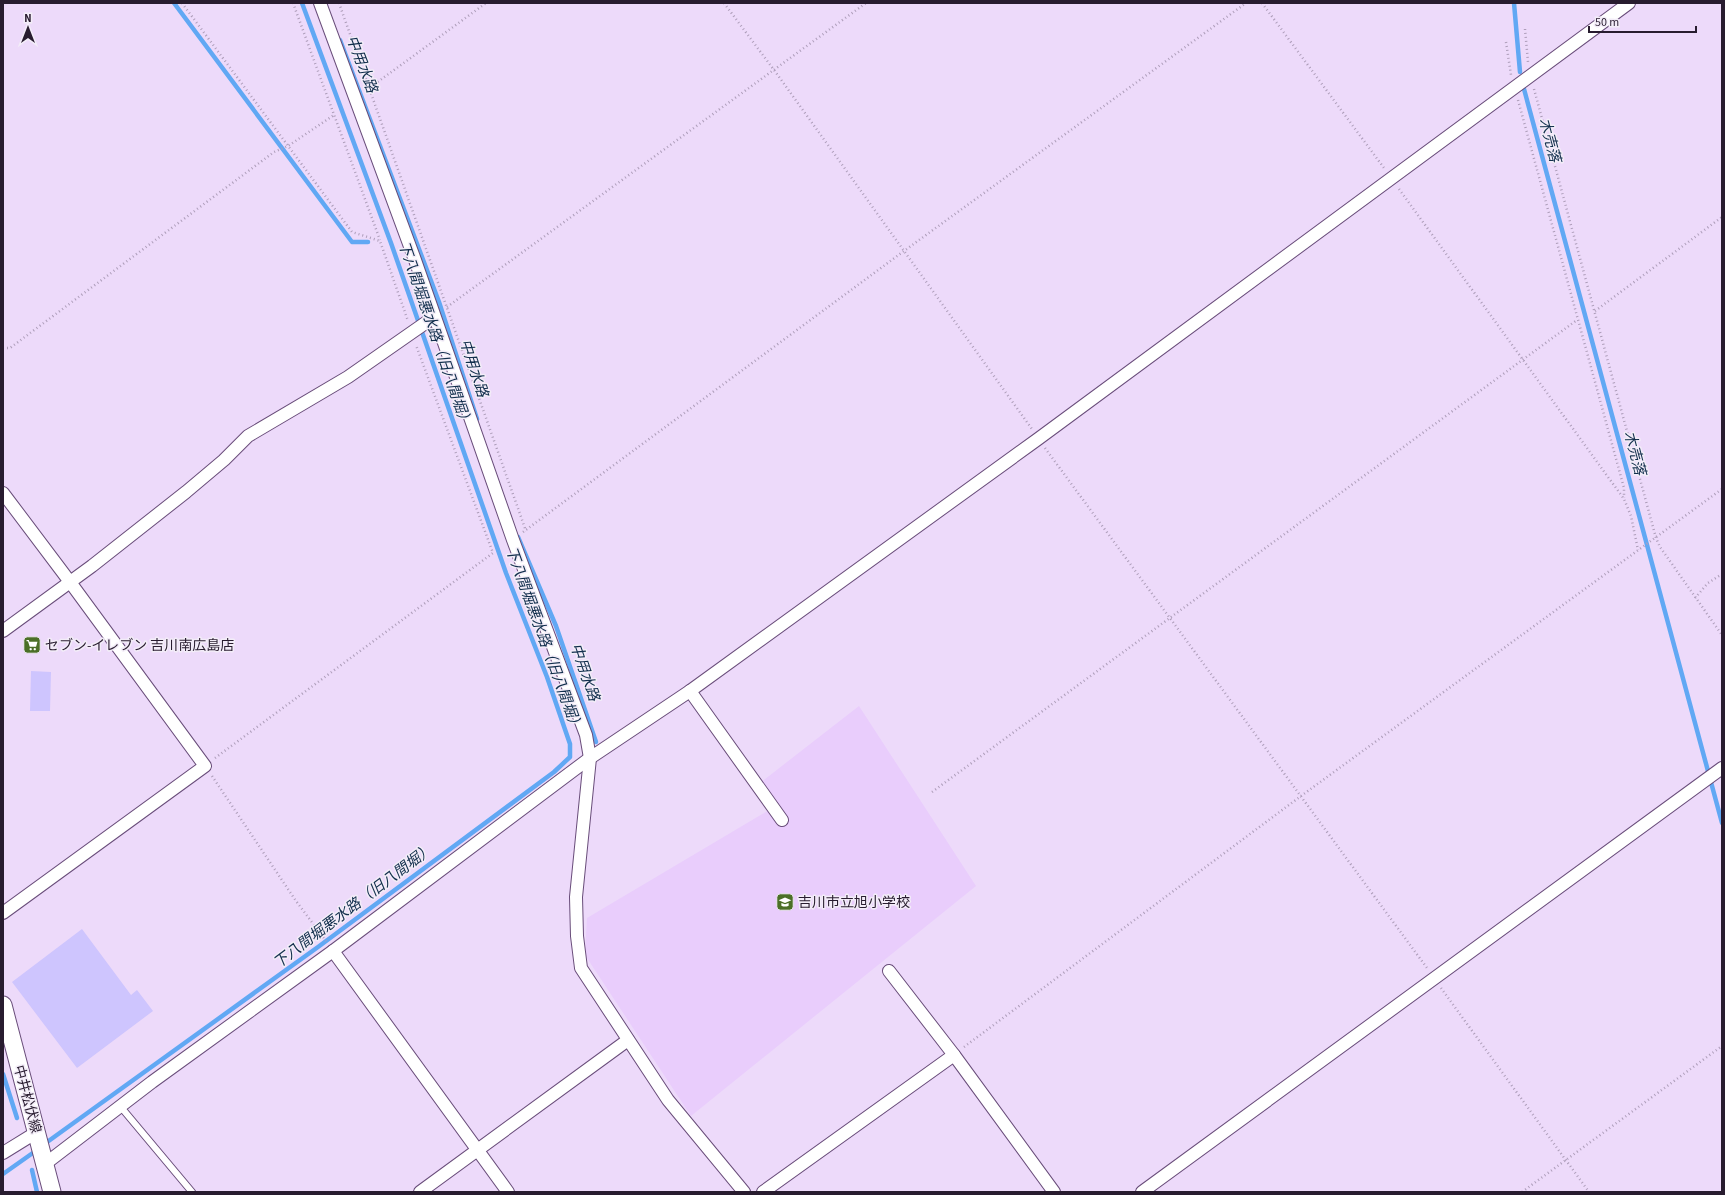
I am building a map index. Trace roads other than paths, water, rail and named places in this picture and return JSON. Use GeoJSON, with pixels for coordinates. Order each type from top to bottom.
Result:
{"type":"FeatureCollection","features":[{"type":"Feature","properties":{"kind":"main road","name":"中井松伏線"},"geometry":{"type":"LineString","coordinates":[[3,1005],[52,1192]]}},
{"type":"Feature","properties":{"kind":"street"},"geometry":{"type":"LineString","coordinates":[[320,3],[460,385],[513,540],[586,735],[590,758],[576,897],[580,968],[668,1100],[744,1192]]}},
{"type":"Feature","properties":{"kind":"street"},"geometry":{"type":"LineString","coordinates":[[45,1164],[120,1106],[333,951],[590,758],[690,691],[1038,439],[1629,3]]}},
{"type":"Feature","properties":{"kind":"street"},"geometry":{"type":"LineString","coordinates":[[3,631],[92,566],[186,492],[224,460],[248,436],[348,377],[434,317]]}},
{"type":"Feature","properties":{"kind":"street"},"geometry":{"type":"LineString","coordinates":[[3,493],[205,766],[3,913]]}},
{"type":"Feature","properties":{"kind":"street"},"geometry":{"type":"LineString","coordinates":[[690,691],[782,820]]}},
{"type":"Feature","properties":{"kind":"street"},"geometry":{"type":"LineString","coordinates":[[1142,1192],[1722,768]]}},
{"type":"Feature","properties":{"kind":"street"},"geometry":{"type":"LineString","coordinates":[[333,951],[508,1192]]}},
{"type":"Feature","properties":{"kind":"street"},"geometry":{"type":"LineString","coordinates":[[889,971],[954,1055],[1054,1192]]}},
{"type":"Feature","properties":{"kind":"street"},"geometry":{"type":"LineString","coordinates":[[420,1192],[628,1040]]}},
{"type":"Feature","properties":{"kind":"street"},"geometry":{"type":"LineString","coordinates":[[763,1192],[954,1055]]}},
{"type":"Feature","properties":{"kind":"street"},"geometry":{"type":"LineString","coordinates":[[3,1153],[37,1132]]}},
{"type":"Feature","properties":{"kind":"lane"},"geometry":{"type":"LineString","coordinates":[[120,1106],[192,1192]]}},
{"type":"Feature","properties":{"kind":"waterway"},"geometry":{"type":"LineString","coordinates":[[174,3],[352,242],[368,242]]}},
{"type":"Feature","properties":{"kind":"waterway","name":"下八間堀悪水路（旧八間堀）"},"geometry":{"type":"LineString","coordinates":[[43,1145],[318,947],[554,772],[570,757],[570,744],[547,677],[506,573],[391,243],[302,3]]}},
{"type":"Feature","properties":{"kind":"waterway","name":"木売落"},"geometry":{"type":"LineString","coordinates":[[1514,3],[1520,72]]}},
{"type":"Feature","properties":{"kind":"waterway","name":"中用水路"},"geometry":{"type":"LineString","coordinates":[[340,40],[439,302],[477,419]]}},
{"type":"Feature","properties":{"kind":"waterway","name":"木売落"},"geometry":{"type":"LineString","coordinates":[[1524,89],[1722,823]]}},
{"type":"Feature","properties":{"kind":"waterway","name":"中用水路"},"geometry":{"type":"LineString","coordinates":[[518,537],[556,626],[596,742]]}},
{"type":"Feature","properties":{"kind":"waterway"},"geometry":{"type":"LineString","coordinates":[[3,1074],[17,1118]]}},
{"type":"Feature","properties":{"kind":"waterway","name":"下八間堀悪水路（旧八間堀）"},"geometry":{"type":"LineString","coordinates":[[3,1174],[37,1150]]}},
{"type":"Feature","properties":{"kind":"waterway"},"geometry":{"type":"LineString","coordinates":[[32,1170],[37,1192]]}},
{"type":"Feature","properties":{"kind":"place","name":"セブン-イレブン 吉川南広島店"},"geometry":{"type":"Point","coordinates":[32,645]}},
{"type":"Feature","properties":{"kind":"place","name":"吉川市立旭小学校"},"geometry":{"type":"Point","coordinates":[785,902]}}]}
